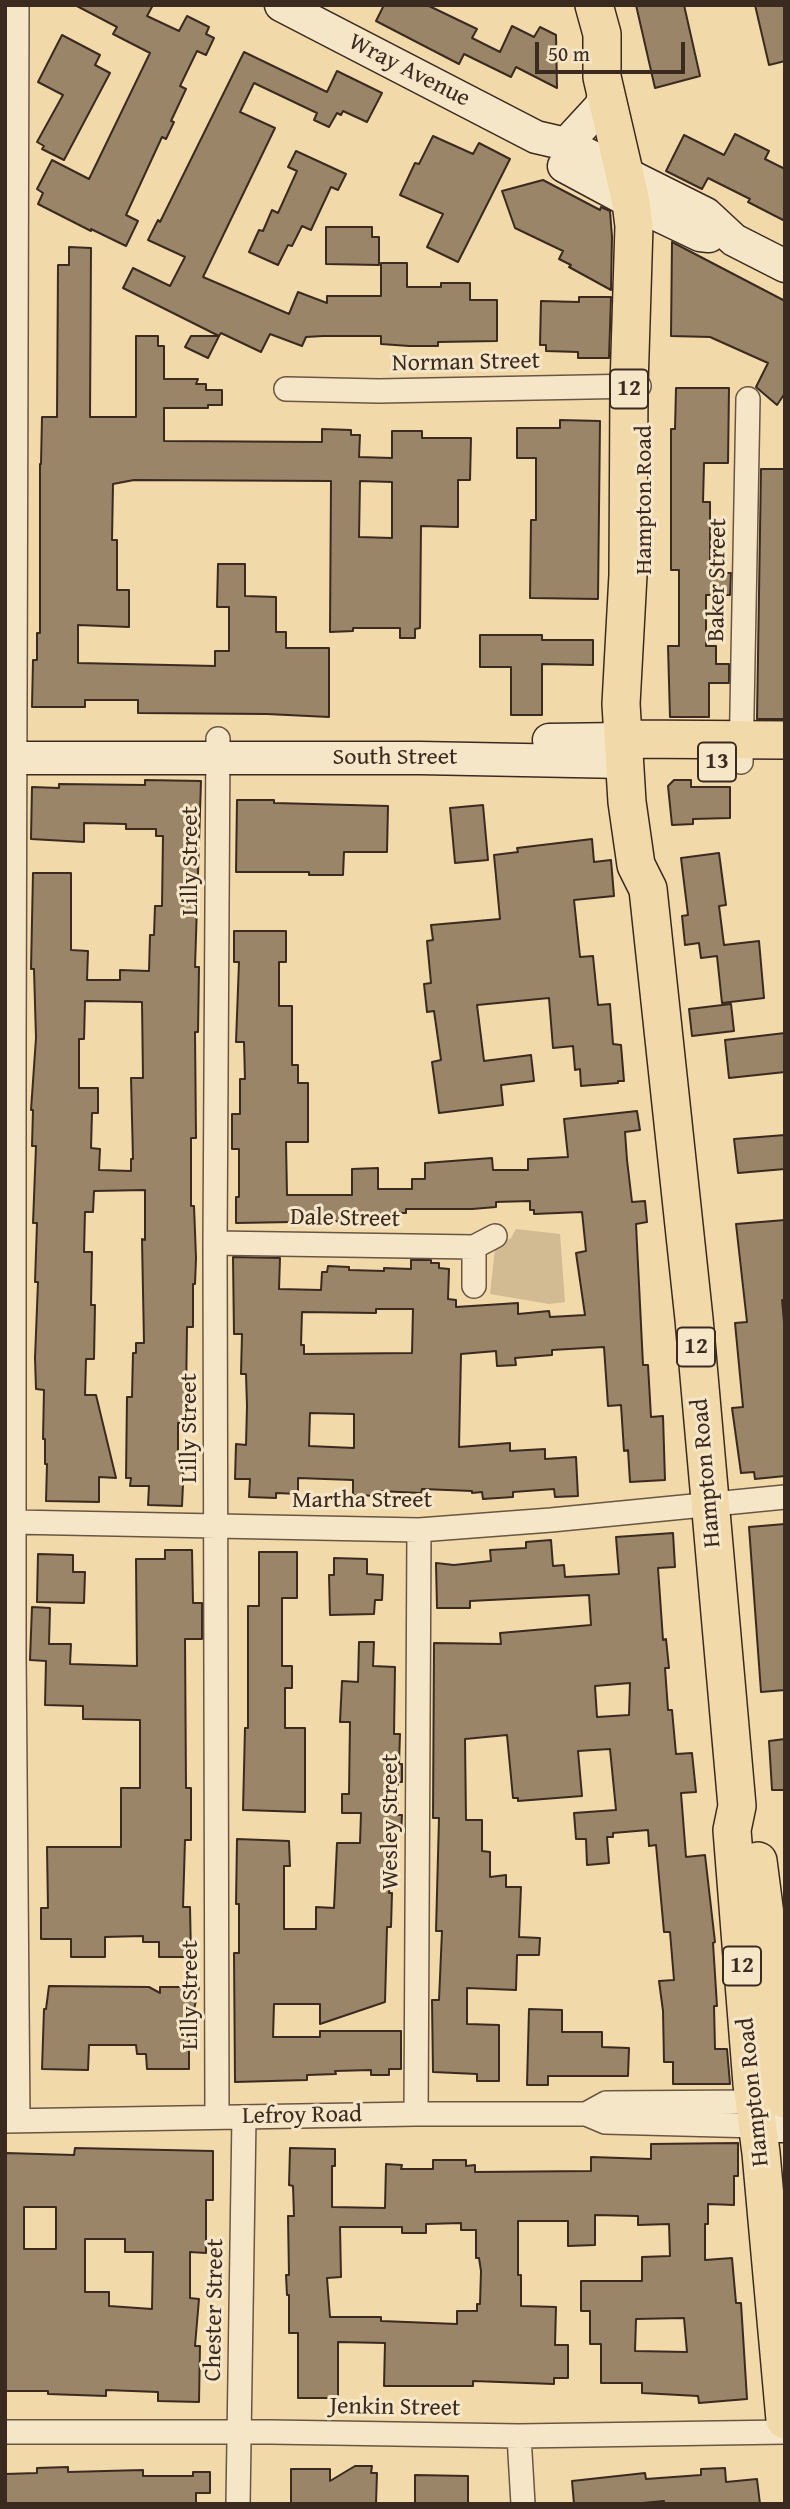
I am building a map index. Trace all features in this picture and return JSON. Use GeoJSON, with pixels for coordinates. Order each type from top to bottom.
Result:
{"type":"FeatureCollection","features":[{"type":"Feature","properties":{"kind":"main road","name":"Hampton Road"},"geometry":{"type":"LineString","coordinates":[[598,20],[603,77],[641,194]]}},
{"type":"Feature","properties":{"kind":"main road","name":"Hampton Road"},"geometry":{"type":"LineString","coordinates":[[598,20],[622,72],[641,194],[634,226],[638,386],[621,704],[636,751],[657,863],[648,889],[685,1226],[737,1806],[752,1826],[765,1915],[781,2084],[773,2111],[785,2420]]}},
{"type":"Feature","properties":{"kind":"main road","name":"South Street"},"geometry":{"type":"LineString","coordinates":[[636,751],[741,751],[785,740]]}},
{"type":"Feature","properties":{"kind":"main road","name":"South Street"},"geometry":{"type":"LineString","coordinates":[[741,751],[785,762]]}},
{"type":"Feature","properties":{"kind":"street"},"geometry":{"type":"LineString","coordinates":[[11,2121],[10,1673],[14,1522],[10,1384],[9,1044],[17,5]]}},
{"type":"Feature","properties":{"kind":"street","name":"Wray Avenue"},"geometry":{"type":"LineString","coordinates":[[281,5],[551,141],[559,163],[641,194],[706,214],[734,240],[785,265]]}},
{"type":"Feature","properties":{"kind":"street"},"geometry":{"type":"LineString","coordinates":[[551,141],[601,106],[606,89]]}},
{"type":"Feature","properties":{"kind":"street","name":"Norman Street"},"geometry":{"type":"LineString","coordinates":[[286,389],[379,391],[638,386]]}},
{"type":"Feature","properties":{"kind":"street","name":"Baker Street"},"geometry":{"type":"LineString","coordinates":[[741,751],[748,399]]}},
{"type":"Feature","properties":{"kind":"street","name":"South Street"},"geometry":{"type":"LineString","coordinates":[[10,747],[218,749],[419,758],[636,751]]}},
{"type":"Feature","properties":{"kind":"street","name":"Lilly Street"},"geometry":{"type":"LineString","coordinates":[[217,2117],[215,1243],[218,749]]}},
{"type":"Feature","properties":{"kind":"street","name":"Dale Street"},"geometry":{"type":"LineString","coordinates":[[215,1243],[474,1247],[495,1237]]}},
{"type":"Feature","properties":{"kind":"street"},"geometry":{"type":"LineString","coordinates":[[474,1247],[474,1286]]}},
{"type":"Feature","properties":{"kind":"street","name":"Martha Street"},"geometry":{"type":"LineString","coordinates":[[14,1522],[419,1530],[785,1497]]}},
{"type":"Feature","properties":{"kind":"street","name":"Wesley Street"},"geometry":{"type":"LineString","coordinates":[[416,2114],[419,1530]]}},
{"type":"Feature","properties":{"kind":"street","name":"Lefroy Road"},"geometry":{"type":"LineString","coordinates":[[11,2121],[586,2114],[605,2122],[773,2111]]}},
{"type":"Feature","properties":{"kind":"street","name":"Chester Street"},"geometry":{"type":"LineString","coordinates":[[238,2504],[244,2117]]}},
{"type":"Feature","properties":{"kind":"street","name":"Jenkin Street"},"geometry":{"type":"LineString","coordinates":[[5,2432],[519,2436],[785,2432]]}},
{"type":"Feature","properties":{"kind":"street"},"geometry":{"type":"LineString","coordinates":[[519,2436],[523,2504]]}},
{"type":"Feature","properties":{"kind":"shaded area"},"geometry":{"type":"Polygon","coordinates":[[[516,1229],[560,1234],[565,1302],[549,1304],[490,1294],[495,1248],[511,1238],[516,1229]]]}},
{"type":"Feature","properties":{"kind":"building"},"geometry":{"type":"Polygon","coordinates":[[[75,5],[153,5],[147,16],[179,31],[187,16],[209,27],[206,34],[214,38],[206,55],[197,51],[180,86],[186,89],[171,121],[174,122],[166,139],[162,137],[126,215],[138,221],[126,246],[38,204],[43,193],[37,189],[52,160],[89,179],[150,53],[113,34],[117,27],[75,5]]]}},
{"type":"Feature","properties":{"kind":"building"},"geometry":{"type":"Polygon","coordinates":[[[384,5],[427,5],[477,29],[472,38],[500,52],[512,26],[534,37],[540,27],[556,35],[557,88],[516,67],[511,77],[464,54],[459,64],[376,21],[384,5]]]}},
{"type":"Feature","properties":{"kind":"building"},"geometry":{"type":"Polygon","coordinates":[[[636,5],[684,5],[700,76],[655,88],[636,5]]]}},
{"type":"Feature","properties":{"kind":"building"},"geometry":{"type":"Polygon","coordinates":[[[755,5],[785,5],[785,61],[769,65],[755,5]]]}},
{"type":"Feature","properties":{"kind":"building"},"geometry":{"type":"Polygon","coordinates":[[[62,35],[100,55],[95,65],[110,73],[64,160],[42,149],[44,146],[37,142],[63,95],[38,82],[62,35]]]}},
{"type":"Feature","properties":{"kind":"building"},"geometry":{"type":"Polygon","coordinates":[[[244,52],[327,92],[337,71],[382,93],[367,122],[343,111],[341,115],[337,113],[329,127],[314,120],[317,113],[254,83],[240,112],[275,128],[203,277],[289,314],[298,292],[327,303],[327,296],[381,296],[381,263],[407,263],[407,287],[441,287],[441,283],[470,283],[470,300],[497,300],[497,341],[438,342],[438,346],[409,346],[381,344],[381,336],[323,336],[306,337],[302,346],[270,334],[261,352],[221,333],[219,336],[123,288],[133,268],[170,286],[185,257],[148,240],[158,220],[160,222],[244,52]]]}},
{"type":"Feature","properties":{"kind":"building"},"geometry":{"type":"Polygon","coordinates":[[[735,134],[769,151],[765,159],[785,169],[785,221],[748,202],[750,199],[708,178],[702,189],[666,171],[684,135],[724,155],[735,134]]]}},
{"type":"Feature","properties":{"kind":"building"},"geometry":{"type":"Polygon","coordinates":[[[433,136],[473,154],[479,143],[510,159],[458,262],[427,247],[443,214],[400,195],[415,163],[419,164],[433,136]]]}},
{"type":"Feature","properties":{"kind":"building"},"geometry":{"type":"Polygon","coordinates":[[[296,151],[346,174],[338,190],[331,187],[311,230],[302,226],[278,265],[249,252],[259,230],[263,231],[272,210],[278,213],[297,171],[288,167],[296,151]]]}},
{"type":"Feature","properties":{"kind":"building"},"geometry":{"type":"Polygon","coordinates":[[[543,180],[600,210],[601,207],[610,211],[611,290],[559,259],[563,251],[515,228],[502,191],[543,180]]]}},
{"type":"Feature","properties":{"kind":"building"},"geometry":{"type":"Polygon","coordinates":[[[326,227],[372,227],[372,237],[379,237],[379,265],[326,264],[326,227]]]}},
{"type":"Feature","properties":{"kind":"building"},"geometry":{"type":"Polygon","coordinates":[[[672,242],[785,301],[785,393],[777,405],[756,387],[768,363],[710,337],[671,336],[672,242]]]}},
{"type":"Feature","properties":{"kind":"building"},"geometry":{"type":"Polygon","coordinates":[[[69,247],[91,248],[90,417],[136,417],[136,336],[158,336],[158,346],[164,346],[164,379],[198,379],[196,384],[206,384],[206,390],[222,390],[222,405],[208,405],[208,408],[164,408],[164,441],[322,442],[322,429],[351,430],[351,435],[360,435],[359,457],[392,458],[392,431],[422,431],[422,438],[471,438],[470,480],[458,480],[458,527],[421,526],[420,628],[415,629],[415,638],[400,638],[400,628],[353,628],[353,631],[330,632],[331,481],[134,480],[113,484],[112,540],[117,540],[117,590],[129,590],[129,627],[78,625],[78,663],[215,666],[215,651],[229,651],[229,607],[217,607],[218,564],[245,564],[245,596],[276,597],[276,632],[286,632],[286,648],[329,648],[329,717],[138,713],[138,700],[85,700],[85,707],[32,707],[33,660],[37,660],[37,633],[40,633],[42,417],[57,417],[58,265],[69,265],[69,247]],[[360,481],[359,537],[392,538],[392,482],[360,481]]]}},
{"type":"Feature","properties":{"kind":"building"},"geometry":{"type":"Polygon","coordinates":[[[579,297],[611,297],[609,358],[578,358],[578,352],[546,351],[546,345],[540,345],[541,301],[579,302],[579,297]]]}},
{"type":"Feature","properties":{"kind":"building"},"geometry":{"type":"Polygon","coordinates":[[[191,336],[219,336],[208,358],[185,347],[191,336]]]}},
{"type":"Feature","properties":{"kind":"building"},"geometry":{"type":"Polygon","coordinates":[[[676,388],[729,388],[728,463],[704,463],[703,502],[710,502],[710,573],[731,573],[730,595],[706,595],[706,646],[716,646],[716,664],[729,664],[729,683],[709,683],[709,717],[670,717],[668,646],[679,646],[679,570],[671,570],[671,429],[675,429],[676,388]]]}},
{"type":"Feature","properties":{"kind":"building"},"geometry":{"type":"Polygon","coordinates":[[[560,420],[600,421],[598,599],[530,598],[531,520],[536,520],[536,458],[517,458],[517,428],[560,428],[560,420]]]}},
{"type":"Feature","properties":{"kind":"building"},"geometry":{"type":"Polygon","coordinates":[[[761,469],[785,469],[785,719],[757,719],[761,469]]]}},
{"type":"Feature","properties":{"kind":"building"},"geometry":{"type":"Polygon","coordinates":[[[480,635],[542,635],[542,640],[593,640],[593,665],[542,664],[542,715],[511,715],[511,667],[480,667],[480,635]]]}},
{"type":"Feature","properties":{"kind":"building"},"geometry":{"type":"Polygon","coordinates":[[[145,780],[201,781],[195,967],[199,967],[198,1032],[195,1032],[196,1138],[191,1138],[191,1206],[194,1206],[196,1258],[193,1327],[187,1327],[186,1397],[190,1397],[189,1424],[178,1423],[178,1461],[184,1462],[182,1506],[148,1505],[149,1486],[130,1486],[131,1478],[126,1478],[127,1397],[132,1397],[133,1353],[136,1353],[136,1343],[144,1343],[142,1239],[145,1240],[145,1190],[94,1191],[93,1212],[85,1212],[84,1252],[92,1252],[91,1305],[95,1305],[94,1359],[86,1359],[85,1395],[96,1395],[116,1478],[99,1477],[99,1502],[46,1501],[44,1390],[36,1389],[35,1358],[38,1282],[35,1282],[37,1223],[33,1223],[36,1146],[32,1146],[31,1110],[36,1038],[34,969],[31,969],[33,873],[71,873],[71,950],[88,951],[87,980],[120,980],[120,970],[149,971],[150,935],[154,935],[155,906],[162,906],[163,836],[156,836],[156,829],[126,829],[126,824],[84,823],[84,842],[31,839],[32,787],[59,788],[59,784],[145,785],[145,780]],[[85,1001],[84,1039],[79,1039],[79,1088],[98,1088],[98,1113],[92,1113],[91,1148],[100,1149],[99,1170],[131,1171],[131,1078],[143,1078],[142,1002],[85,1001]]]}},
{"type":"Feature","properties":{"kind":"building"},"geometry":{"type":"Polygon","coordinates":[[[674,780],[691,780],[691,787],[730,787],[730,818],[693,819],[693,824],[672,825],[668,786],[674,780]]]}},
{"type":"Feature","properties":{"kind":"building"},"geometry":{"type":"Polygon","coordinates":[[[237,800],[388,806],[387,852],[344,852],[343,875],[236,872],[237,800]]]}},
{"type":"Feature","properties":{"kind":"building"},"geometry":{"type":"Polygon","coordinates":[[[483,805],[488,860],[455,863],[450,808],[483,805]]]}},
{"type":"Feature","properties":{"kind":"building"},"geometry":{"type":"Polygon","coordinates":[[[592,839],[594,862],[611,860],[614,896],[574,900],[580,957],[593,956],[598,1005],[610,1004],[613,1044],[621,1045],[624,1081],[581,1086],[580,1069],[575,1070],[573,1046],[553,1048],[549,998],[477,1005],[484,1061],[531,1055],[534,1081],[501,1085],[503,1105],[439,1113],[432,1062],[441,1060],[434,1011],[427,1012],[424,984],[431,983],[427,941],[433,940],[431,925],[500,919],[494,855],[518,852],[517,848],[592,839]]]}},
{"type":"Feature","properties":{"kind":"building"},"geometry":{"type":"Polygon","coordinates":[[[719,853],[726,905],[719,906],[724,945],[759,941],[764,998],[722,1003],[717,956],[701,958],[699,943],[685,945],[682,916],[688,915],[681,858],[719,853]]]}},
{"type":"Feature","properties":{"kind":"building"},"geometry":{"type":"Polygon","coordinates":[[[234,931],[286,931],[286,962],[279,962],[279,1006],[292,1006],[292,1065],[298,1065],[298,1083],[308,1083],[308,1142],[286,1142],[287,1195],[352,1195],[352,1169],[378,1168],[378,1189],[412,1189],[412,1179],[425,1179],[425,1163],[492,1158],[493,1170],[528,1170],[528,1159],[568,1157],[564,1119],[637,1111],[640,1130],[625,1132],[627,1160],[632,1202],[645,1201],[647,1222],[636,1224],[643,1365],[648,1365],[651,1417],[663,1416],[665,1480],[630,1482],[628,1450],[624,1451],[621,1405],[608,1406],[604,1347],[552,1350],[552,1355],[515,1358],[516,1365],[497,1366],[496,1351],[461,1354],[459,1447],[510,1443],[510,1451],[545,1449],[545,1459],[576,1457],[578,1496],[555,1497],[554,1489],[513,1492],[513,1497],[483,1499],[482,1492],[422,1489],[421,1493],[379,1491],[379,1496],[353,1495],[353,1480],[298,1478],[298,1494],[276,1493],[276,1498],[249,1497],[250,1479],[235,1479],[236,1444],[246,1445],[247,1406],[246,1374],[241,1374],[242,1334],[234,1334],[233,1257],[280,1258],[279,1289],[321,1290],[322,1272],[327,1272],[328,1266],[349,1267],[349,1270],[384,1271],[384,1268],[411,1269],[411,1260],[431,1260],[431,1263],[439,1263],[439,1268],[449,1269],[448,1299],[456,1300],[456,1307],[518,1303],[518,1314],[549,1311],[550,1317],[585,1315],[576,1253],[586,1251],[582,1212],[534,1214],[534,1210],[530,1210],[530,1201],[496,1202],[496,1207],[472,1209],[406,1209],[406,1213],[387,1215],[348,1215],[348,1221],[236,1223],[239,1149],[232,1149],[232,1114],[240,1114],[240,1079],[245,1079],[244,1042],[236,1042],[239,962],[234,962],[234,931]],[[376,1309],[376,1313],[302,1312],[301,1345],[304,1345],[304,1354],[412,1353],[413,1309],[376,1309]],[[310,1413],[309,1446],[354,1448],[354,1414],[310,1413]]]}},
{"type":"Feature","properties":{"kind":"building"},"geometry":{"type":"Polygon","coordinates":[[[731,1004],[734,1031],[692,1036],[689,1009],[731,1004]]]}},
{"type":"Feature","properties":{"kind":"building"},"geometry":{"type":"Polygon","coordinates":[[[785,1033],[785,1072],[729,1078],[725,1040],[785,1033]]]}},
{"type":"Feature","properties":{"kind":"building"},"geometry":{"type":"Polygon","coordinates":[[[785,1135],[785,1169],[738,1173],[734,1139],[785,1135]]]}},
{"type":"Feature","properties":{"kind":"building"},"geometry":{"type":"Polygon","coordinates":[[[785,1220],[785,1300],[782,1300],[785,1333],[785,1476],[755,1479],[754,1472],[741,1473],[732,1408],[743,1407],[735,1323],[747,1322],[736,1224],[785,1220]]]}},
{"type":"Feature","properties":{"kind":"building"},"geometry":{"type":"Polygon","coordinates":[[[785,1524],[785,1690],[761,1692],[749,1527],[785,1524]]]}},
{"type":"Feature","properties":{"kind":"building"},"geometry":{"type":"Polygon","coordinates":[[[673,1533],[675,1567],[658,1568],[663,1640],[666,1639],[669,1668],[665,1668],[668,1710],[672,1710],[676,1754],[692,1753],[696,1792],[681,1793],[686,1857],[705,1855],[715,1942],[715,2049],[727,2049],[730,2084],[673,2084],[673,2062],[664,2062],[663,2011],[659,1981],[674,1980],[670,1932],[664,1932],[656,1845],[649,1846],[648,1830],[613,1833],[613,1837],[607,1837],[609,1863],[587,1865],[586,1839],[576,1839],[574,1813],[616,1810],[610,1749],[578,1751],[582,1796],[518,1801],[518,1798],[513,1798],[507,1735],[465,1739],[466,1820],[482,1820],[482,1851],[490,1852],[490,1877],[506,1875],[506,1887],[521,1887],[519,1937],[540,1938],[539,1955],[517,1955],[516,1990],[467,1988],[467,2024],[499,2025],[499,2081],[477,2081],[477,2074],[433,2072],[432,2000],[439,2000],[442,1931],[436,1931],[439,1818],[433,1818],[434,1643],[501,1644],[500,1633],[591,1625],[589,1595],[470,1601],[470,1608],[437,1608],[436,1563],[454,1565],[491,1561],[490,1550],[526,1548],[526,1542],[551,1540],[553,1566],[564,1565],[565,1577],[619,1574],[616,1537],[673,1533]],[[630,1683],[595,1686],[597,1717],[629,1715],[630,1683]]]}},
{"type":"Feature","properties":{"kind":"building"},"geometry":{"type":"Polygon","coordinates":[[[165,1550],[192,1550],[193,1603],[202,1603],[202,1639],[185,1639],[186,1788],[191,1788],[191,1840],[185,1840],[183,1907],[190,1907],[191,1957],[159,1957],[159,1942],[143,1942],[143,1936],[105,1937],[105,1957],[71,1957],[71,1939],[41,1939],[41,1908],[48,1908],[47,1847],[121,1847],[121,1788],[140,1788],[140,1720],[83,1719],[83,1706],[45,1705],[46,1661],[30,1660],[32,1607],[50,1608],[49,1644],[71,1644],[70,1664],[137,1666],[136,1559],[165,1559],[165,1550]]]}},
{"type":"Feature","properties":{"kind":"building"},"geometry":{"type":"Polygon","coordinates":[[[259,1552],[297,1552],[297,1598],[282,1598],[282,1666],[292,1666],[292,1688],[285,1688],[285,1728],[305,1728],[305,1812],[243,1810],[245,1728],[248,1728],[248,1606],[259,1606],[259,1552]]]}},
{"type":"Feature","properties":{"kind":"building"},"geometry":{"type":"Polygon","coordinates":[[[38,1554],[73,1555],[73,1572],[85,1572],[84,1603],[37,1602],[38,1554]]]}},
{"type":"Feature","properties":{"kind":"building"},"geometry":{"type":"Polygon","coordinates":[[[334,1558],[367,1559],[367,1574],[383,1575],[382,1600],[375,1600],[374,1614],[330,1615],[329,1575],[334,1575],[334,1558]]]}},
{"type":"Feature","properties":{"kind":"building"},"geometry":{"type":"Polygon","coordinates":[[[359,1642],[374,1642],[373,1666],[395,1667],[394,1734],[400,1734],[399,1764],[402,1764],[402,1782],[398,1782],[397,1815],[402,1815],[401,1833],[391,1833],[391,1927],[387,1927],[385,2002],[320,2024],[320,2004],[274,2004],[273,2037],[320,2037],[320,2031],[401,2031],[401,2069],[389,2069],[389,2075],[371,2075],[371,2070],[335,2071],[336,2074],[307,2075],[307,2080],[235,2082],[234,1953],[239,1953],[239,1904],[236,1904],[237,1839],[289,1841],[290,1866],[284,1866],[284,1929],[316,1929],[316,1907],[334,1908],[337,1843],[360,1843],[361,1813],[342,1813],[342,1794],[349,1794],[350,1722],[340,1722],[342,1681],[358,1682],[359,1642]]]}},
{"type":"Feature","properties":{"kind":"building"},"geometry":{"type":"Polygon","coordinates":[[[785,1739],[785,1790],[772,1790],[769,1741],[785,1739]]]}},
{"type":"Feature","properties":{"kind":"building"},"geometry":{"type":"Polygon","coordinates":[[[49,1986],[149,1987],[160,1993],[160,1987],[199,1987],[189,2032],[189,2069],[147,2069],[146,2054],[137,2054],[136,2045],[89,2045],[88,2070],[42,2069],[44,2009],[49,1986]]]}},
{"type":"Feature","properties":{"kind":"building"},"geometry":{"type":"Polygon","coordinates":[[[529,2009],[562,2010],[562,2032],[602,2032],[602,2047],[629,2048],[628,2076],[548,2076],[548,2085],[527,2085],[529,2009]]]}},
{"type":"Feature","properties":{"kind":"building"},"geometry":{"type":"Polygon","coordinates":[[[738,2143],[738,2176],[734,2176],[734,2205],[708,2204],[705,2260],[732,2258],[736,2303],[741,2303],[747,2399],[699,2403],[698,2396],[642,2393],[642,2383],[601,2383],[601,2344],[590,2344],[590,2311],[581,2311],[581,2281],[642,2281],[642,2257],[670,2256],[669,2224],[638,2225],[638,2216],[595,2215],[595,2245],[568,2246],[568,2221],[518,2221],[521,2306],[556,2307],[555,2345],[568,2345],[568,2378],[554,2378],[554,2384],[473,2381],[473,2386],[384,2386],[385,2343],[338,2342],[338,2398],[298,2398],[298,2333],[289,2333],[286,2275],[289,2275],[288,2216],[294,2216],[293,2186],[289,2185],[290,2148],[335,2149],[335,2166],[332,2166],[332,2207],[385,2208],[386,2164],[402,2165],[401,2169],[433,2169],[433,2160],[466,2160],[466,2166],[475,2165],[475,2172],[591,2171],[591,2157],[651,2159],[651,2144],[738,2143]],[[461,2223],[426,2224],[426,2233],[402,2233],[402,2227],[340,2227],[341,2277],[327,2278],[330,2317],[381,2317],[381,2321],[457,2324],[457,2311],[477,2311],[477,2304],[480,2304],[481,2271],[479,2258],[476,2258],[476,2230],[461,2230],[461,2223]],[[684,2318],[636,2319],[635,2351],[687,2352],[684,2318]]]}},
{"type":"Feature","properties":{"kind":"building"},"geometry":{"type":"Polygon","coordinates":[[[75,2148],[213,2151],[213,2200],[206,2200],[206,2253],[190,2252],[190,2298],[199,2299],[195,2346],[200,2346],[199,2402],[158,2401],[158,2392],[106,2390],[106,2396],[48,2394],[48,2391],[5,2391],[6,2153],[74,2155],[75,2148]],[[24,2207],[24,2249],[56,2249],[56,2207],[24,2207]],[[85,2239],[85,2292],[109,2292],[109,2306],[152,2309],[153,2252],[125,2252],[125,2239],[85,2239]]]}},
{"type":"Feature","properties":{"kind":"building"},"geometry":{"type":"Polygon","coordinates":[[[355,2466],[372,2466],[371,2473],[377,2473],[376,2504],[291,2504],[291,2469],[330,2469],[330,2481],[355,2466]]]}},
{"type":"Feature","properties":{"kind":"building"},"geometry":{"type":"Polygon","coordinates":[[[68,2467],[68,2472],[143,2470],[143,2476],[193,2476],[193,2472],[210,2472],[210,2493],[196,2493],[196,2504],[5,2504],[5,2474],[37,2473],[37,2468],[68,2467]]]}},
{"type":"Feature","properties":{"kind":"building"},"geometry":{"type":"Polygon","coordinates":[[[725,2468],[726,2482],[757,2479],[760,2504],[664,2504],[664,2501],[574,2504],[572,2481],[645,2473],[646,2479],[701,2475],[701,2469],[725,2468]]]}},
{"type":"Feature","properties":{"kind":"building"},"geometry":{"type":"Polygon","coordinates":[[[415,2475],[468,2476],[468,2504],[415,2504],[415,2475]]]}}]}
